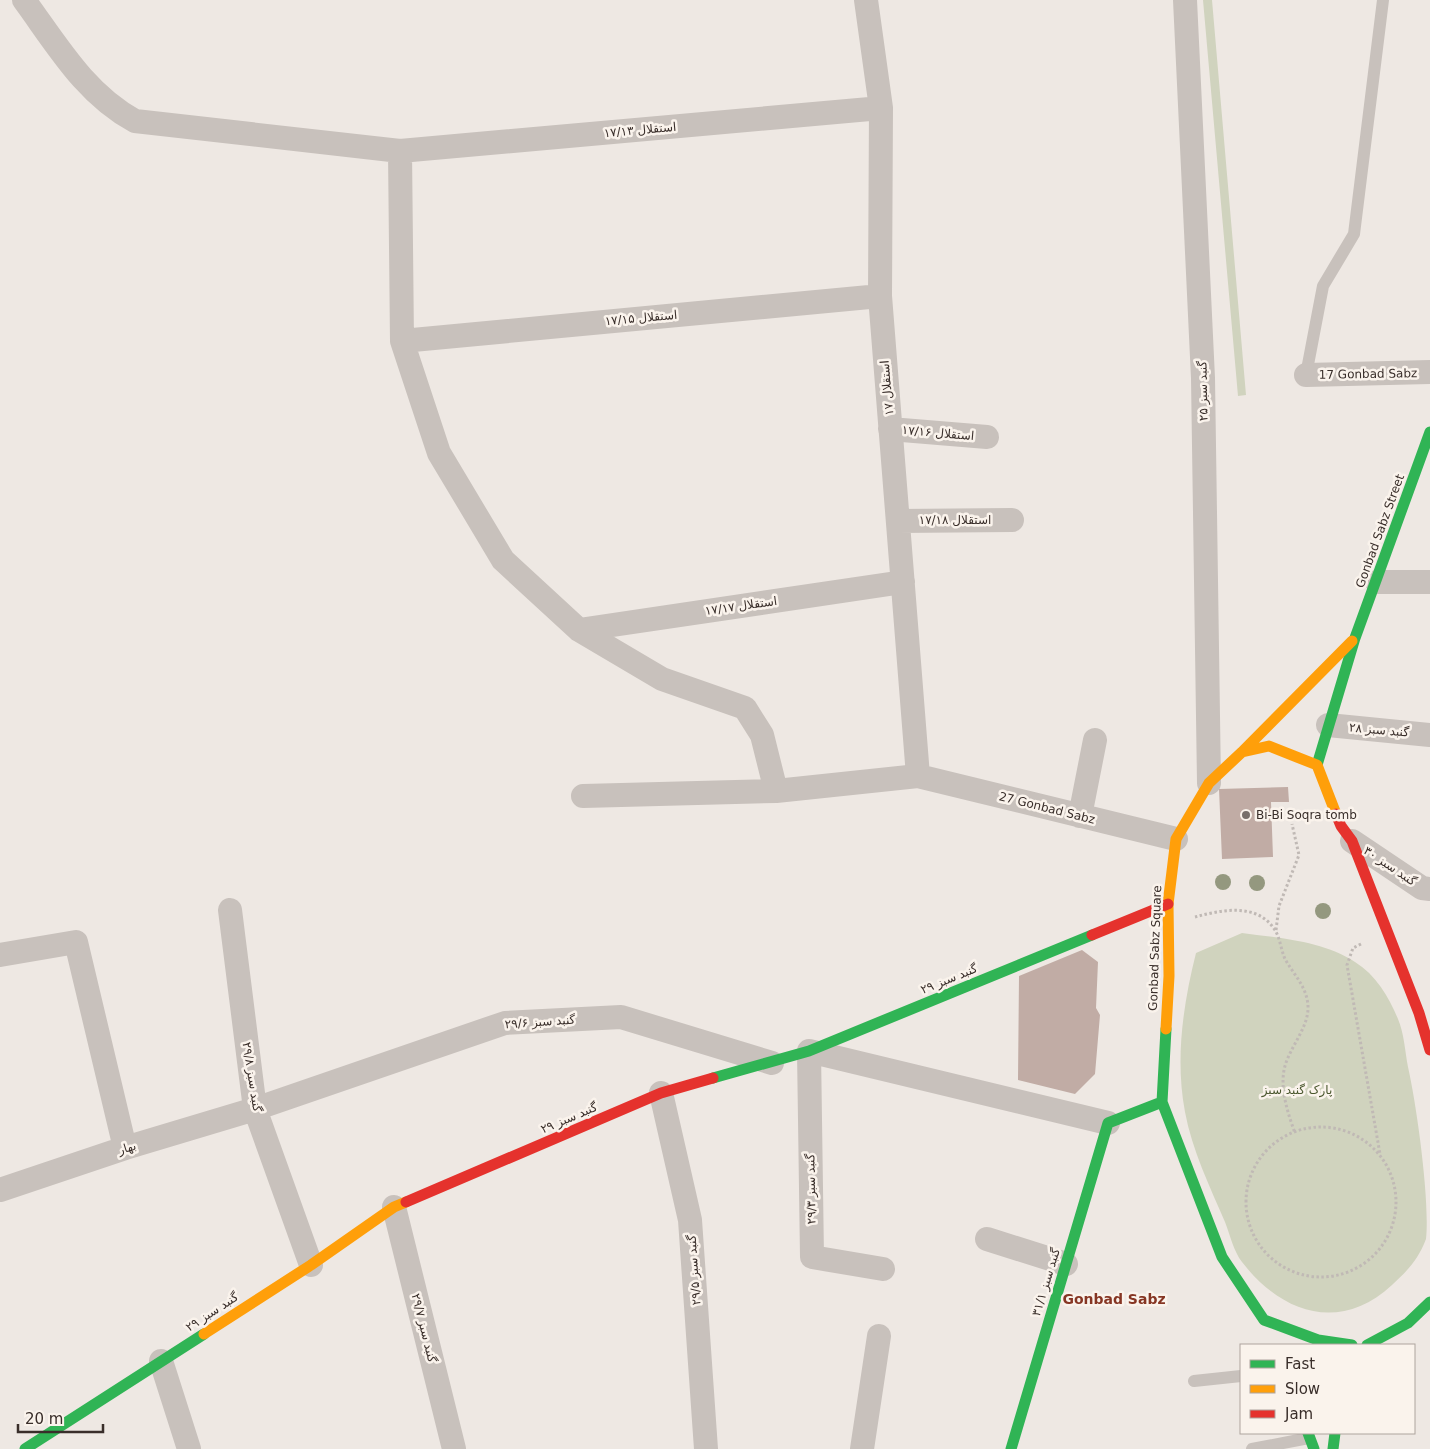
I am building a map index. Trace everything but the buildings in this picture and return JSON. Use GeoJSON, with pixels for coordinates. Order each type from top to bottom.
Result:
{"type":"FeatureCollection","features":[{"type":"Feature","properties":{"kind":"main road","name":"Gonbad Sabz Street"},"geometry":{"type":"LineString","coordinates":[[1317,765],[1355,638],[1377,582],[1430,432]]}},
{"type":"Feature","properties":{"kind":"main road","name":"Gonbad Sabz Street"},"geometry":{"type":"LineString","coordinates":[[1242,752],[1355,638]]}},
{"type":"Feature","properties":{"kind":"main road"},"geometry":{"type":"LineString","coordinates":[[1242,752],[1269,746],[1317,765],[1341,826],[1352,840],[1419,1013],[1430,1050]]}},
{"type":"Feature","properties":{"kind":"main road","name":"Gonbad Sabz Square"},"geometry":{"type":"LineString","coordinates":[[1242,752],[1209,783],[1176,840],[1168,904],[1169,976],[1162,1102],[1222,1256],[1264,1320]]}},
{"type":"Feature","properties":{"kind":"main road","name":"گنبد سبز ۲۹"},"geometry":{"type":"LineString","coordinates":[[33,1447],[161,1361],[310,1265],[394,1207],[661,1093],[810,1051],[1168,904]]}},
{"type":"Feature","properties":{"kind":"main road"},"geometry":{"type":"LineString","coordinates":[[1108,1123],[1162,1102]]}},
{"type":"Feature","properties":{"kind":"main road","name":"گنبد سبز ۳۱/۱"},"geometry":{"type":"LineString","coordinates":[[1011,1449],[1108,1123]]}},
{"type":"Feature","properties":{"kind":"main road"},"geometry":{"type":"LineString","coordinates":[[1369,1344],[1408,1323],[1430,1302]]}},
{"type":"Feature","properties":{"kind":"main road"},"geometry":{"type":"LineString","coordinates":[[1264,1320],[1274,1337]]}},
{"type":"Feature","properties":{"kind":"main road"},"geometry":{"type":"LineString","coordinates":[[1264,1320],[1318,1340],[1345,1344]]}},
{"type":"Feature","properties":{"kind":"main road"},"geometry":{"type":"LineString","coordinates":[[1333,1449],[1335,1434]]}},
{"type":"Feature","properties":{"kind":"street","name":"استقلال ۱۷/۱۳"},"geometry":{"type":"LineString","coordinates":[[24,0],[88,87],[114,110],[135,121],[400,151],[880,108]]}},
{"type":"Feature","properties":{"kind":"street","name":"استقلال ۱۷"},"geometry":{"type":"LineString","coordinates":[[866,0],[880,108],[880,296],[918,776]]}},
{"type":"Feature","properties":{"kind":"street","name":"گنبد سبز ۲۵"},"geometry":{"type":"LineString","coordinates":[[1185,0],[1203,378],[1209,783]]}},
{"type":"Feature","properties":{"kind":"street"},"geometry":{"type":"LineString","coordinates":[[400,151],[402,341],[439,453],[503,560],[579,630],[662,679],[745,708],[762,735],[776,791]]}},
{"type":"Feature","properties":{"kind":"street","name":"استقلال ۱۷/۱۵"},"geometry":{"type":"LineString","coordinates":[[402,341],[880,296]]}},
{"type":"Feature","properties":{"kind":"street","name":"17 Gonbad Sabz"},"geometry":{"type":"LineString","coordinates":[[1306,375],[1430,372]]}},
{"type":"Feature","properties":{"kind":"street","name":"استقلال ۱۷/۱۶"},"geometry":{"type":"LineString","coordinates":[[890,429],[987,437]]}},
{"type":"Feature","properties":{"kind":"street","name":"استقلال ۱۷/۱۸"},"geometry":{"type":"LineString","coordinates":[[898,520],[1012,520]]}},
{"type":"Feature","properties":{"kind":"street","name":"استقلال ۱۷/۱۷"},"geometry":{"type":"LineString","coordinates":[[579,630],[903,582]]}},
{"type":"Feature","properties":{"kind":"street"},"geometry":{"type":"LineString","coordinates":[[1377,582],[1430,582]]}},
{"type":"Feature","properties":{"kind":"street","name":"گنبد سبز ۲۸"},"geometry":{"type":"LineString","coordinates":[[1328,725],[1430,734]]}},
{"type":"Feature","properties":{"kind":"street"},"geometry":{"type":"LineString","coordinates":[[1080,816],[1095,740]]}},
{"type":"Feature","properties":{"kind":"street","name":"27 Gonbad Sabz"},"geometry":{"type":"LineString","coordinates":[[583,796],[776,791],[918,776],[1176,840]]}},
{"type":"Feature","properties":{"kind":"street","name":"گنبد سبز ۳۰"},"geometry":{"type":"LineString","coordinates":[[1352,840],[1422,888],[1430,889]]}},
{"type":"Feature","properties":{"kind":"street","name":"گنبد سبز ۲۹/۸"},"geometry":{"type":"LineString","coordinates":[[230,910],[255,1109],[310,1265]]}},
{"type":"Feature","properties":{"kind":"street"},"geometry":{"type":"LineString","coordinates":[[0,956],[76,942],[125,1148]]}},
{"type":"Feature","properties":{"kind":"street","name":"گنبد سبز ۲۹/۶"},"geometry":{"type":"LineString","coordinates":[[255,1109],[505,1023],[621,1017],[772,1063]]}},
{"type":"Feature","properties":{"kind":"street"},"geometry":{"type":"LineString","coordinates":[[810,1051],[1108,1123]]}},
{"type":"Feature","properties":{"kind":"street","name":"گنبد سبز ۲۹/۳"},"geometry":{"type":"LineString","coordinates":[[810,1051],[812,1257],[883,1269]]}},
{"type":"Feature","properties":{"kind":"street","name":"گنبد سبز ۲۹/۵"},"geometry":{"type":"LineString","coordinates":[[661,1093],[690,1220],[706,1449]]}},
{"type":"Feature","properties":{"kind":"street","name":"بهار"},"geometry":{"type":"LineString","coordinates":[[0,1190],[125,1148],[255,1109]]}},
{"type":"Feature","properties":{"kind":"street","name":"گنبد سبز ۲۹/۷"},"geometry":{"type":"LineString","coordinates":[[394,1207],[454,1449]]}},
{"type":"Feature","properties":{"kind":"street"},"geometry":{"type":"LineString","coordinates":[[987,1239],[1066,1264]]}},
{"type":"Feature","properties":{"kind":"street"},"geometry":{"type":"LineString","coordinates":[[862,1449],[878,1336]]}},
{"type":"Feature","properties":{"kind":"street"},"geometry":{"type":"LineString","coordinates":[[161,1361],[189,1449]]}},
{"type":"Feature","properties":{"kind":"lane"},"geometry":{"type":"LineString","coordinates":[[1306,375],[1323,286],[1354,234],[1382,0]]}},
{"type":"Feature","properties":{"kind":"lane"},"geometry":{"type":"LineString","coordinates":[[1194,1380],[1240,1376]]}},
{"type":"Feature","properties":{"kind":"lane"},"geometry":{"type":"LineString","coordinates":[[1252,1449],[1310,1440]]}},
{"type":"Feature","properties":{"kind":"path"},"geometry":{"type":"LineString","coordinates":[[1292,824],[1299,855],[1278,906],[1276,931],[1285,959],[1306,991],[1308,1008],[1285,1067],[1285,1096],[1295,1133]]}},
{"type":"Feature","properties":{"kind":"path"},"geometry":{"type":"LineString","coordinates":[[1168,924],[1230,909],[1254,914],[1267,921],[1276,931]]}},
{"type":"Feature","properties":{"kind":"path"},"geometry":{"type":"LineString","coordinates":[[1380,1154],[1347,964],[1353,948],[1387,932]]}},
{"type":"Feature","properties":{"kind":"path"},"geometry":{"type":"LineString","coordinates":[[1326,1127],[1346,1131],[1365,1140],[1380,1154],[1393,1177],[1397,1203],[1392,1228],[1379,1251],[1359,1268],[1335,1276],[1309,1277],[1284,1268],[1264,1252],[1251,1230],[1246,1204],[1250,1179],[1262,1156],[1282,1139],[1295,1133],[1306,1129],[1326,1127]]}},
{"type":"Feature","properties":{"kind":"green space"},"geometry":{"type":"Polygon","coordinates":[[[1203,0],[1212,0],[1246,395],[1238,396],[1203,0]]]}},
{"type":"Feature","properties":{"kind":"green space","name":"پارک گنبد سبز"},"geometry":{"type":"Polygon","coordinates":[[[1242,933],[1315,945],[1329,949],[1355,962],[1363,967],[1381,987],[1400,1024],[1422,1154],[1427,1223],[1426,1239],[1416,1259],[1398,1280],[1372,1300],[1352,1309],[1332,1313],[1312,1311],[1293,1305],[1275,1294],[1258,1280],[1242,1262],[1232,1243],[1192,1140],[1182,1092],[1181,1052],[1187,992],[1196,953],[1242,933]]]}},
{"type":"Feature","properties":{"kind":"traffic: fast"},"geometry":{"type":"LineString","coordinates":[[1317,765],[1355,638],[1430,432]]}},
{"type":"Feature","properties":{"kind":"traffic: fast"},"geometry":{"type":"LineString","coordinates":[[713,1078],[809,1051],[1092,935]]}},
{"type":"Feature","properties":{"kind":"traffic: fast"},"geometry":{"type":"LineString","coordinates":[[1166,1029],[1162,1102],[1222,1257],[1264,1320],[1318,1340],[1345,1344]]}},
{"type":"Feature","properties":{"kind":"traffic: fast"},"geometry":{"type":"LineString","coordinates":[[1011,1449],[1108,1123],[1162,1102]]}},
{"type":"Feature","properties":{"kind":"traffic: fast"},"geometry":{"type":"LineString","coordinates":[[1369,1344],[1408,1323],[1430,1302]]}},
{"type":"Feature","properties":{"kind":"traffic: fast"},"geometry":{"type":"LineString","coordinates":[[25,1449],[204,1334]]}},
{"type":"Feature","properties":{"kind":"traffic: fast"},"geometry":{"type":"LineString","coordinates":[[1308,1434],[1314,1449]]}},
{"type":"Feature","properties":{"kind":"traffic: fast"},"geometry":{"type":"LineString","coordinates":[[1333,1449],[1335,1434]]}},
{"type":"Feature","properties":{"kind":"traffic: slow"},"geometry":{"type":"LineString","coordinates":[[1242,752],[1352,641]]}},
{"type":"Feature","properties":{"kind":"traffic: slow"},"geometry":{"type":"LineString","coordinates":[[1166,1029],[1169,976],[1168,904],[1176,839],[1209,783],[1242,752],[1269,746],[1317,765],[1336,814]]}},
{"type":"Feature","properties":{"kind":"traffic: slow"},"geometry":{"type":"LineString","coordinates":[[204,1334],[311,1265],[394,1207],[406,1202]]}},
{"type":"Feature","properties":{"kind":"traffic: jam"},"geometry":{"type":"LineString","coordinates":[[1336,814],[1341,826],[1352,841],[1419,1013],[1430,1050]]}},
{"type":"Feature","properties":{"kind":"traffic: jam"},"geometry":{"type":"LineString","coordinates":[[1092,935],[1168,904]]}},
{"type":"Feature","properties":{"kind":"traffic: jam"},"geometry":{"type":"LineString","coordinates":[[406,1202],[661,1093],[713,1078]]}},
{"type":"Feature","properties":{"kind":"place","name":"Bi-Bi Soqra tomb"},"geometry":{"type":"Point","coordinates":[1246,815]}},
{"type":"Feature","properties":{"kind":"district","name":"Gonbad Sabz"},"geometry":{"type":"Point","coordinates":[1114,1299]}}]}
